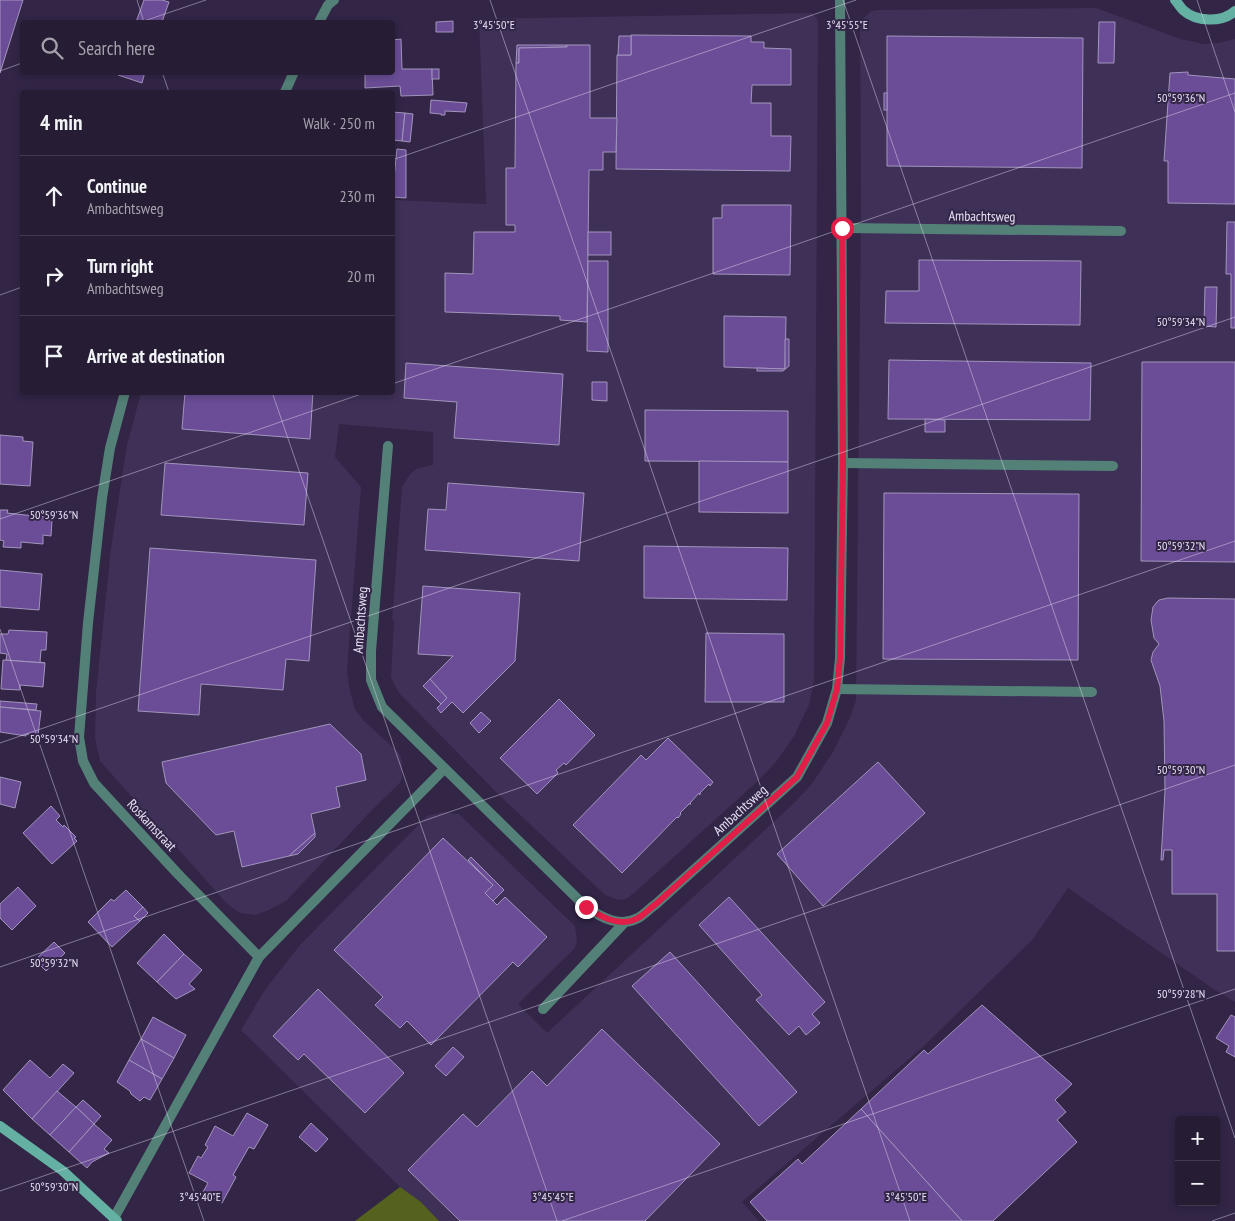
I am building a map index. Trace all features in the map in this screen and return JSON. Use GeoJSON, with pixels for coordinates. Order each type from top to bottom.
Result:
{"type":"FeatureCollection","features":[{"type":"Feature","properties":{"kind":"street"},"geometry":{"type":"LineString","coordinates":[[320,20],[328,6],[334,0]]}},
{"type":"Feature","properties":{"kind":"street","name":"Ambachtsweg"},"geometry":{"type":"LineString","coordinates":[[542,1009],[624,923],[637,918],[656,904],[797,777],[827,723],[837,689],[840,658],[843,463],[840,0]]}},
{"type":"Feature","properties":{"kind":"street"},"geometry":{"type":"LineString","coordinates":[[1175,0],[1184,11],[1195,17],[1218,20],[1235,11]]}},
{"type":"Feature","properties":{"kind":"street"},"geometry":{"type":"LineString","coordinates":[[287,90],[293,75]]}},
{"type":"Feature","properties":{"kind":"street","name":"Ambachtsweg"},"geometry":{"type":"LineString","coordinates":[[842,228],[1121,231]]}},
{"type":"Feature","properties":{"kind":"street","name":"Roskamstraat"},"geometry":{"type":"LineString","coordinates":[[124,395],[110,448],[102,498],[88,623],[80,737],[83,761],[94,783],[177,873],[259,957]]}},
{"type":"Feature","properties":{"kind":"street","name":"Ambachtsweg"},"geometry":{"type":"LineString","coordinates":[[388,446],[371,651],[371,680],[382,707],[586,907],[604,918],[624,923]]}},
{"type":"Feature","properties":{"kind":"street"},"geometry":{"type":"LineString","coordinates":[[843,463],[1113,466]]}},
{"type":"Feature","properties":{"kind":"street"},"geometry":{"type":"LineString","coordinates":[[837,689],[1092,692]]}},
{"type":"Feature","properties":{"kind":"street"},"geometry":{"type":"LineString","coordinates":[[0,1126],[63,1171],[115,1220],[259,957],[444,768]]}},
{"type":"Feature","properties":{"kind":"shaded area"},"geometry":{"type":"Polygon","coordinates":[[[1096,8],[1181,39],[1204,44],[1235,39],[1235,1002],[1068,888],[1033,939],[924,1046],[742,1202],[759,1221],[439,1221],[421,1202],[400,1187],[241,1030],[264,991],[300,945],[427,816],[443,812],[459,814],[575,926],[577,940],[575,948],[518,1004],[547,1033],[811,785],[833,752],[856,701],[861,205],[860,22],[871,11],[878,10],[1096,8]]]}},
{"type":"Feature","properties":{"kind":"shaded area"},"geometry":{"type":"Polygon","coordinates":[[[811,13],[817,18],[814,680],[809,705],[794,736],[776,762],[759,780],[633,894],[626,899],[618,900],[605,895],[498,794],[400,694],[395,686],[391,677],[394,621],[392,620],[402,487],[410,474],[418,468],[433,465],[433,432],[339,424],[335,457],[361,487],[347,670],[349,687],[355,709],[363,720],[399,753],[402,761],[402,778],[399,784],[286,901],[256,915],[240,913],[227,904],[100,761],[95,738],[96,692],[111,548],[127,445],[140,395],[395,395],[395,200],[486,204],[479,19],[811,13]]]}},
{"type":"Feature","properties":{"kind":"green space"},"geometry":{"type":"Polygon","coordinates":[[[400,1187],[421,1202],[439,1221],[355,1221],[400,1187]]]}},
{"type":"Feature","properties":{"kind":"building"},"geometry":{"type":"Polygon","coordinates":[[[0,0],[23,0],[0,73],[0,0]]]}},
{"type":"Feature","properties":{"kind":"building"},"geometry":{"type":"Polygon","coordinates":[[[144,0],[169,2],[163,20],[137,20],[144,0]]]}},
{"type":"Feature","properties":{"kind":"building"},"geometry":{"type":"Polygon","coordinates":[[[453,21],[453,32],[436,32],[436,22],[453,21]]]}},
{"type":"Feature","properties":{"kind":"building"},"geometry":{"type":"Polygon","coordinates":[[[1099,22],[1115,22],[1114,63],[1098,63],[1099,22]]]}},
{"type":"Feature","properties":{"kind":"building"},"geometry":{"type":"Polygon","coordinates":[[[631,35],[751,36],[751,42],[764,42],[764,48],[791,49],[791,85],[752,85],[751,103],[771,103],[771,136],[791,136],[790,171],[616,169],[617,55],[631,55],[631,35]]]}},
{"type":"Feature","properties":{"kind":"building"},"geometry":{"type":"Polygon","coordinates":[[[619,36],[631,36],[631,55],[618,55],[619,36]]]}},
{"type":"Feature","properties":{"kind":"building"},"geometry":{"type":"Polygon","coordinates":[[[887,36],[1083,38],[1082,168],[887,166],[887,36]]]}},
{"type":"Feature","properties":{"kind":"building"},"geometry":{"type":"Polygon","coordinates":[[[401,39],[402,69],[432,69],[433,95],[401,96],[400,86],[365,88],[365,75],[395,75],[395,40],[401,39]]]}},
{"type":"Feature","properties":{"kind":"building"},"geometry":{"type":"Polygon","coordinates":[[[517,45],[567,45],[567,47],[519,48],[519,63],[516,63],[517,45]]]}},
{"type":"Feature","properties":{"kind":"building"},"geometry":{"type":"Polygon","coordinates":[[[567,45],[590,45],[590,118],[617,118],[616,152],[603,152],[603,170],[589,170],[587,322],[560,320],[560,316],[445,312],[445,273],[473,274],[474,232],[515,232],[515,225],[506,225],[506,168],[515,168],[516,63],[519,63],[519,48],[567,47],[567,45]]]}},
{"type":"Feature","properties":{"kind":"building"},"geometry":{"type":"Polygon","coordinates":[[[432,69],[439,69],[439,79],[432,79],[432,69]]]}},
{"type":"Feature","properties":{"kind":"building"},"geometry":{"type":"Polygon","coordinates":[[[1188,72],[1188,75],[1235,79],[1235,204],[1168,203],[1168,161],[1164,161],[1170,73],[1188,72]]]}},
{"type":"Feature","properties":{"kind":"building"},"geometry":{"type":"Polygon","coordinates":[[[118,75],[144,75],[142,83],[118,75]]]}},
{"type":"Feature","properties":{"kind":"building"},"geometry":{"type":"Polygon","coordinates":[[[884,93],[887,93],[887,110],[884,110],[884,93]]]}},
{"type":"Feature","properties":{"kind":"building"},"geometry":{"type":"Polygon","coordinates":[[[431,100],[467,103],[465,112],[445,111],[445,115],[441,115],[430,113],[431,100]]]}},
{"type":"Feature","properties":{"kind":"building"},"geometry":{"type":"Polygon","coordinates":[[[395,112],[405,113],[402,141],[395,140],[395,112]]]}},
{"type":"Feature","properties":{"kind":"building"},"geometry":{"type":"Polygon","coordinates":[[[405,113],[413,114],[410,142],[402,141],[405,113]]]}},
{"type":"Feature","properties":{"kind":"building"},"geometry":{"type":"Polygon","coordinates":[[[397,149],[406,150],[406,198],[395,197],[397,149]]]}},
{"type":"Feature","properties":{"kind":"building"},"geometry":{"type":"Polygon","coordinates":[[[722,205],[791,205],[790,275],[713,274],[713,218],[722,218],[722,205]]]}},
{"type":"Feature","properties":{"kind":"building"},"geometry":{"type":"Polygon","coordinates":[[[1227,222],[1235,222],[1235,328],[1231,328],[1231,274],[1226,274],[1227,222]]]}},
{"type":"Feature","properties":{"kind":"building"},"geometry":{"type":"Polygon","coordinates":[[[588,232],[611,232],[611,255],[588,255],[588,232]]]}},
{"type":"Feature","properties":{"kind":"building"},"geometry":{"type":"Polygon","coordinates":[[[919,260],[1081,261],[1080,325],[885,323],[886,291],[919,291],[919,260]]]}},
{"type":"Feature","properties":{"kind":"building"},"geometry":{"type":"Polygon","coordinates":[[[588,261],[608,261],[608,352],[587,351],[588,261]]]}},
{"type":"Feature","properties":{"kind":"building"},"geometry":{"type":"Polygon","coordinates":[[[1205,287],[1217,287],[1216,327],[1204,326],[1205,287]]]}},
{"type":"Feature","properties":{"kind":"building"},"geometry":{"type":"Polygon","coordinates":[[[724,316],[786,317],[785,369],[724,367],[724,316]]]}},
{"type":"Feature","properties":{"kind":"building"},"geometry":{"type":"Polygon","coordinates":[[[785,339],[789,339],[789,366],[783,371],[757,371],[757,368],[785,369],[785,339]]]}},
{"type":"Feature","properties":{"kind":"building"},"geometry":{"type":"Polygon","coordinates":[[[889,360],[1091,363],[1090,420],[888,419],[889,360]]]}},
{"type":"Feature","properties":{"kind":"building"},"geometry":{"type":"Polygon","coordinates":[[[1142,362],[1235,362],[1235,562],[1141,561],[1142,362]]]}},
{"type":"Feature","properties":{"kind":"building"},"geometry":{"type":"Polygon","coordinates":[[[406,363],[563,374],[559,445],[454,438],[457,402],[404,398],[406,363]]]}},
{"type":"Feature","properties":{"kind":"building"},"geometry":{"type":"Polygon","coordinates":[[[592,382],[607,382],[607,401],[592,400],[592,382]]]}},
{"type":"Feature","properties":{"kind":"building"},"geometry":{"type":"Polygon","coordinates":[[[185,395],[313,395],[310,439],[182,429],[185,395]]]}},
{"type":"Feature","properties":{"kind":"building"},"geometry":{"type":"Polygon","coordinates":[[[645,410],[788,411],[788,462],[645,461],[645,410]]]}},
{"type":"Feature","properties":{"kind":"building"},"geometry":{"type":"Polygon","coordinates":[[[925,419],[945,420],[945,432],[925,432],[925,419]]]}},
{"type":"Feature","properties":{"kind":"building"},"geometry":{"type":"Polygon","coordinates":[[[0,435],[23,437],[23,441],[33,442],[30,486],[0,484],[0,435]]]}},
{"type":"Feature","properties":{"kind":"building"},"geometry":{"type":"Polygon","coordinates":[[[699,461],[788,462],[788,513],[699,512],[699,461]]]}},
{"type":"Feature","properties":{"kind":"building"},"geometry":{"type":"Polygon","coordinates":[[[165,463],[308,473],[304,525],[161,515],[165,463]]]}},
{"type":"Feature","properties":{"kind":"building"},"geometry":{"type":"Polygon","coordinates":[[[448,483],[584,493],[579,561],[425,550],[428,509],[446,510],[448,483]]]}},
{"type":"Feature","properties":{"kind":"building"},"geometry":{"type":"Polygon","coordinates":[[[884,493],[1079,494],[1078,660],[883,659],[884,493]]]}},
{"type":"Feature","properties":{"kind":"building"},"geometry":{"type":"Polygon","coordinates":[[[0,510],[8,510],[7,513],[44,517],[44,520],[52,520],[51,536],[43,535],[43,544],[21,542],[21,548],[3,547],[4,541],[0,540],[0,510]]]}},
{"type":"Feature","properties":{"kind":"building"},"geometry":{"type":"Polygon","coordinates":[[[644,546],[788,548],[787,600],[644,598],[644,546]]]}},
{"type":"Feature","properties":{"kind":"building"},"geometry":{"type":"Polygon","coordinates":[[[150,548],[316,560],[309,661],[286,659],[283,690],[201,684],[199,715],[138,711],[150,548]]]}},
{"type":"Feature","properties":{"kind":"building"},"geometry":{"type":"Polygon","coordinates":[[[0,570],[42,574],[39,610],[0,607],[0,570]]]}},
{"type":"Feature","properties":{"kind":"building"},"geometry":{"type":"Polygon","coordinates":[[[423,586],[520,593],[515,661],[463,713],[452,702],[441,713],[437,708],[447,698],[430,679],[453,656],[418,654],[423,586]]]}},
{"type":"Feature","properties":{"kind":"building"},"geometry":{"type":"Polygon","coordinates":[[[1168,598],[1235,599],[1235,951],[1217,951],[1217,894],[1172,894],[1172,850],[1164,850],[1163,860],[1161,860],[1165,791],[1164,721],[1160,686],[1151,660],[1153,652],[1159,644],[1154,638],[1151,620],[1153,607],[1159,600],[1168,598]]]}},
{"type":"Feature","properties":{"kind":"building"},"geometry":{"type":"Polygon","coordinates":[[[9,630],[47,632],[46,650],[41,650],[40,662],[45,663],[6,660],[7,654],[0,653],[0,634],[8,634],[9,630]]]}},
{"type":"Feature","properties":{"kind":"building"},"geometry":{"type":"Polygon","coordinates":[[[706,633],[784,634],[784,702],[705,702],[706,633]]]}},
{"type":"Feature","properties":{"kind":"building"},"geometry":{"type":"Polygon","coordinates":[[[3,660],[45,663],[43,687],[20,685],[20,690],[1,689],[3,660]]]}},
{"type":"Feature","properties":{"kind":"building"},"geometry":{"type":"Polygon","coordinates":[[[430,679],[447,698],[441,704],[423,686],[430,679]]]}},
{"type":"Feature","properties":{"kind":"building"},"geometry":{"type":"Polygon","coordinates":[[[559,699],[595,735],[566,765],[564,763],[556,770],[558,773],[537,794],[500,758],[559,699]]]}},
{"type":"Feature","properties":{"kind":"building"},"geometry":{"type":"Polygon","coordinates":[[[0,701],[37,704],[36,710],[0,707],[0,701]]]}},
{"type":"Feature","properties":{"kind":"building"},"geometry":{"type":"Polygon","coordinates":[[[0,707],[41,711],[38,735],[26,734],[26,736],[0,732],[0,707]]]}},
{"type":"Feature","properties":{"kind":"building"},"geometry":{"type":"Polygon","coordinates":[[[481,712],[491,721],[479,733],[470,723],[481,712]]]}},
{"type":"Feature","properties":{"kind":"building"},"geometry":{"type":"Polygon","coordinates":[[[330,724],[361,754],[366,780],[336,787],[340,807],[311,814],[315,833],[289,856],[242,867],[234,831],[216,835],[166,783],[162,762],[330,724]]]}},
{"type":"Feature","properties":{"kind":"building"},"geometry":{"type":"Polygon","coordinates":[[[668,738],[713,782],[700,795],[699,793],[691,804],[680,813],[678,818],[622,873],[573,825],[641,755],[646,760],[668,738]]]}},
{"type":"Feature","properties":{"kind":"building"},"geometry":{"type":"Polygon","coordinates":[[[878,762],[925,813],[823,906],[777,854],[878,762]]]}},
{"type":"Feature","properties":{"kind":"building"},"geometry":{"type":"Polygon","coordinates":[[[0,777],[21,782],[15,808],[0,804],[0,777]]]}},
{"type":"Feature","properties":{"kind":"building"},"geometry":{"type":"Polygon","coordinates":[[[51,806],[60,816],[56,820],[76,837],[74,838],[77,841],[52,864],[23,833],[51,806]]]}},
{"type":"Feature","properties":{"kind":"building"},"geometry":{"type":"Polygon","coordinates":[[[315,833],[315,837],[298,854],[289,856],[315,833]]]}},
{"type":"Feature","properties":{"kind":"building"},"geometry":{"type":"Polygon","coordinates":[[[443,838],[493,885],[485,893],[497,905],[505,897],[547,937],[518,967],[513,962],[431,1045],[407,1021],[400,1028],[375,1005],[383,997],[334,950],[443,838]]]}},
{"type":"Feature","properties":{"kind":"building"},"geometry":{"type":"Polygon","coordinates":[[[471,857],[504,890],[493,901],[485,893],[493,885],[468,860],[471,857]]]}},
{"type":"Feature","properties":{"kind":"building"},"geometry":{"type":"Polygon","coordinates":[[[18,887],[36,906],[12,930],[0,918],[0,904],[18,887]]]}},
{"type":"Feature","properties":{"kind":"building"},"geometry":{"type":"Polygon","coordinates":[[[126,890],[143,907],[134,916],[140,921],[112,947],[88,922],[111,899],[114,901],[126,890]]]}},
{"type":"Feature","properties":{"kind":"building"},"geometry":{"type":"Polygon","coordinates":[[[729,897],[825,1002],[812,1014],[820,1023],[806,1035],[799,1026],[789,1035],[756,1000],[762,995],[699,925],[729,897]]]}},
{"type":"Feature","properties":{"kind":"building"},"geometry":{"type":"Polygon","coordinates":[[[143,907],[148,913],[140,921],[134,916],[143,907]]]}},
{"type":"Feature","properties":{"kind":"building"},"geometry":{"type":"Polygon","coordinates":[[[164,934],[184,954],[157,982],[137,963],[164,934]]]}},
{"type":"Feature","properties":{"kind":"building"},"geometry":{"type":"Polygon","coordinates":[[[54,942],[65,953],[46,971],[35,960],[54,942]]]}},
{"type":"Feature","properties":{"kind":"building"},"geometry":{"type":"Polygon","coordinates":[[[670,952],[797,1092],[759,1126],[632,986],[670,952]]]}},
{"type":"Feature","properties":{"kind":"building"},"geometry":{"type":"Polygon","coordinates":[[[184,954],[202,970],[189,984],[195,989],[176,999],[157,982],[184,954]]]}},
{"type":"Feature","properties":{"kind":"building"},"geometry":{"type":"Polygon","coordinates":[[[318,989],[404,1073],[365,1113],[304,1054],[298,1060],[273,1036],[318,989]]]}},
{"type":"Feature","properties":{"kind":"building"},"geometry":{"type":"Polygon","coordinates":[[[982,1005],[1072,1084],[1055,1100],[1066,1112],[1057,1120],[1077,1142],[993,1221],[962,1221],[861,1109],[924,1050],[928,1054],[982,1005]]]}},
{"type":"Feature","properties":{"kind":"building"},"geometry":{"type":"Polygon","coordinates":[[[1231,1015],[1235,1017],[1235,1057],[1226,1052],[1229,1046],[1216,1038],[1231,1015]]]}},
{"type":"Feature","properties":{"kind":"building"},"geometry":{"type":"Polygon","coordinates":[[[153,1017],[186,1035],[174,1058],[141,1039],[153,1017]]]}},
{"type":"Feature","properties":{"kind":"building"},"geometry":{"type":"Polygon","coordinates":[[[602,1029],[720,1144],[645,1221],[460,1221],[408,1170],[463,1114],[477,1127],[532,1071],[547,1086],[602,1029]]]}},
{"type":"Feature","properties":{"kind":"building"},"geometry":{"type":"Polygon","coordinates":[[[141,1039],[174,1058],[162,1079],[129,1060],[141,1039]]]}},
{"type":"Feature","properties":{"kind":"building"},"geometry":{"type":"Polygon","coordinates":[[[453,1047],[464,1057],[446,1076],[435,1066],[453,1047]]]}},
{"type":"Feature","properties":{"kind":"building"},"geometry":{"type":"Polygon","coordinates":[[[30,1060],[50,1078],[63,1064],[74,1073],[32,1119],[3,1090],[30,1060]]]}},
{"type":"Feature","properties":{"kind":"building"},"geometry":{"type":"Polygon","coordinates":[[[129,1060],[162,1079],[150,1100],[144,1097],[140,1101],[117,1082],[129,1060]]]}},
{"type":"Feature","properties":{"kind":"building"},"geometry":{"type":"Polygon","coordinates":[[[57,1091],[76,1107],[50,1135],[32,1119],[57,1091]]]}},
{"type":"Feature","properties":{"kind":"building"},"geometry":{"type":"Polygon","coordinates":[[[83,1100],[101,1116],[94,1124],[76,1107],[83,1100]]]}},
{"type":"Feature","properties":{"kind":"building"},"geometry":{"type":"Polygon","coordinates":[[[76,1107],[94,1124],[69,1152],[50,1135],[76,1107]]]}},
{"type":"Feature","properties":{"kind":"building"},"geometry":{"type":"Polygon","coordinates":[[[861,1109],[962,1221],[767,1221],[750,1202],[798,1159],[802,1164],[861,1109]]]}},
{"type":"Feature","properties":{"kind":"building"},"geometry":{"type":"Polygon","coordinates":[[[247,1113],[268,1125],[254,1149],[249,1147],[233,1175],[236,1177],[222,1203],[203,1192],[208,1183],[189,1173],[198,1156],[201,1158],[208,1147],[205,1145],[215,1126],[233,1136],[247,1113]]]}},
{"type":"Feature","properties":{"kind":"building"},"geometry":{"type":"Polygon","coordinates":[[[311,1123],[328,1139],[316,1152],[299,1137],[311,1123]]]}},
{"type":"Feature","properties":{"kind":"building"},"geometry":{"type":"Polygon","coordinates":[[[94,1124],[112,1140],[104,1149],[109,1153],[92,1162],[87,1168],[69,1152],[94,1124]]]}},
{"type":"Feature","properties":{"kind":"route"},"geometry":{"type":"LineString","coordinates":[[586,907],[604,918],[624,923],[637,918],[656,904],[797,777],[827,723],[837,689],[840,658],[843,463],[842,228]]}}]}
